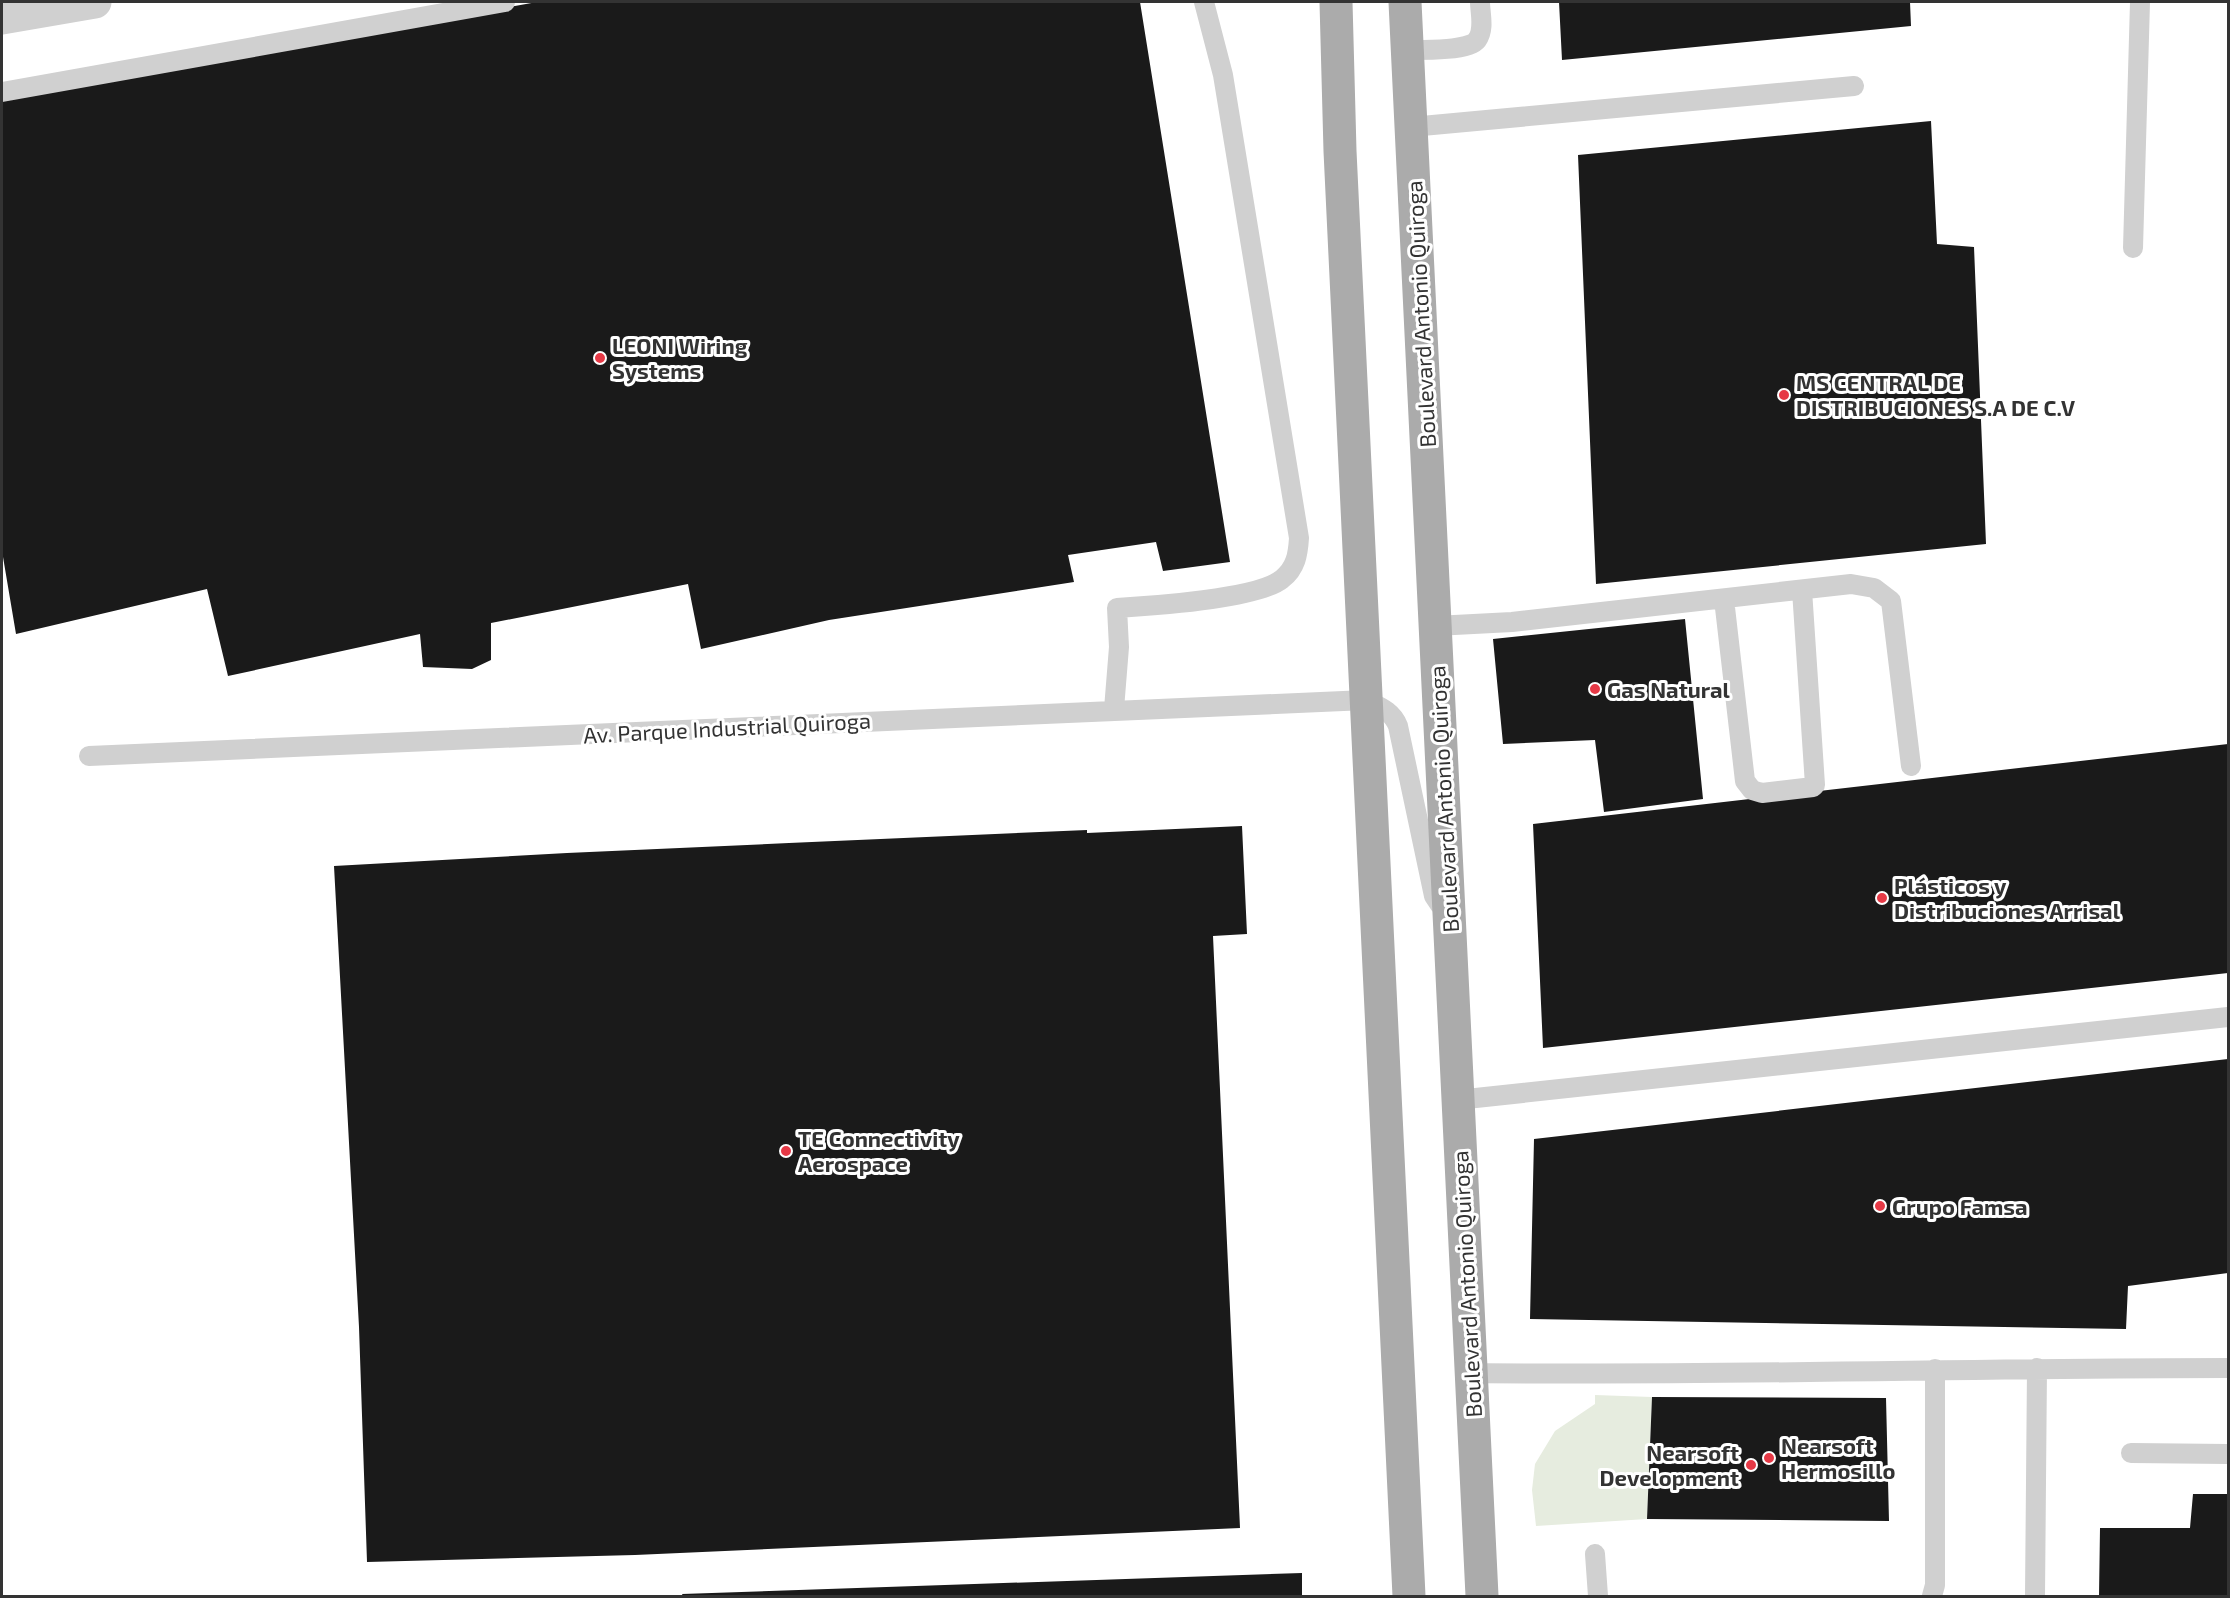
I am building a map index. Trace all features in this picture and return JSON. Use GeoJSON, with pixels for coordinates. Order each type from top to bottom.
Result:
{"type":"FeatureCollection","features":[{"type":"Feature","properties":{"kind":"main road"},"geometry":{"type":"LineString","coordinates":[[1336,2],[1340,151],[1409,1596]]}},
{"type":"Feature","properties":{"kind":"main road","name":"Boulevard Antonio Quiroga"},"geometry":{"type":"LineString","coordinates":[[1405,2],[1482,1596]]}},
{"type":"Feature","properties":{"kind":"street"},"geometry":{"type":"LineString","coordinates":[[2,18],[60,5],[95,2]]}},
{"type":"Feature","properties":{"kind":"lane"},"geometry":{"type":"LineString","coordinates":[[2,92],[505,2]]}},
{"type":"Feature","properties":{"kind":"lane"},"geometry":{"type":"LineString","coordinates":[[1114,710],[1119,647],[1117,608],[1169,605],[1263,590],[1282,579],[1297,561],[1299,538],[1227,98],[1204,2]]}},
{"type":"Feature","properties":{"kind":"lane"},"geometry":{"type":"LineString","coordinates":[[1407,50],[1460,47],[1472,44],[1478,39],[1482,29],[1480,2]]}},
{"type":"Feature","properties":{"kind":"lane"},"geometry":{"type":"LineString","coordinates":[[2133,248],[2140,2]]}},
{"type":"Feature","properties":{"kind":"lane"},"geometry":{"type":"LineString","coordinates":[[1411,127],[1854,86]]}},
{"type":"Feature","properties":{"kind":"lane"},"geometry":{"type":"LineString","coordinates":[[1435,626],[1512,622],[1851,584],[1874,588],[1891,601],[1911,766]]}},
{"type":"Feature","properties":{"kind":"lane"},"geometry":{"type":"LineString","coordinates":[[1724,599],[1745,781],[1752,790],[1762,793],[1793,790],[1813,787],[1815,784],[1802,590]]}},
{"type":"Feature","properties":{"kind":"lane"},"geometry":{"type":"LineString","coordinates":[[1366,700],[1388,711],[1398,726],[1434,896],[1449,916]]}},
{"type":"Feature","properties":{"kind":"lane","name":"Av. Parque Industrial Quiroga"},"geometry":{"type":"LineString","coordinates":[[89,756],[1366,700]]}},
{"type":"Feature","properties":{"kind":"lane"},"geometry":{"type":"LineString","coordinates":[[1458,1100],[2229,1017]]}},
{"type":"Feature","properties":{"kind":"lane"},"geometry":{"type":"LineString","coordinates":[[2035,1596],[2037,1368]]}},
{"type":"Feature","properties":{"kind":"lane"},"geometry":{"type":"LineString","coordinates":[[1471,1373],[1613,1375],[1935,1369],[2229,1368]]}},
{"type":"Feature","properties":{"kind":"lane"},"geometry":{"type":"LineString","coordinates":[[1932,1596],[1935,1585],[1935,1369]]}},
{"type":"Feature","properties":{"kind":"lane"},"geometry":{"type":"LineString","coordinates":[[2131,1453],[2229,1454]]}},
{"type":"Feature","properties":{"kind":"lane"},"geometry":{"type":"LineString","coordinates":[[1595,1554],[1598,1596]]}},
{"type":"Feature","properties":{"kind":"shaded area"},"geometry":{"type":"Polygon","coordinates":[[[1595,1395],[1652,1397],[1647,1519],[1536,1526],[1532,1490],[1535,1464],[1555,1431],[1595,1404],[1595,1395]]]}},
{"type":"Feature","properties":{"kind":"building","name":"LEONI Wiring Systems"},"geometry":{"type":"Polygon","coordinates":[[[537,2],[1140,2],[1230,562],[1163,571],[1156,542],[1068,555],[1074,582],[829,620],[701,649],[688,584],[491,623],[491,660],[472,669],[423,667],[420,634],[228,676],[207,589],[16,634],[2,551],[2,98],[537,2]]]}},
{"type":"Feature","properties":{"kind":"building"},"geometry":{"type":"Polygon","coordinates":[[[1559,2],[1910,2],[1911,26],[1562,60],[1559,2]]]}},
{"type":"Feature","properties":{"kind":"building","name":"MS CENTRAL DE DISTRIBUCIONES S.A DE C.V"},"geometry":{"type":"Polygon","coordinates":[[[1931,121],[1937,244],[1974,247],[1986,544],[1596,584],[1578,155],[1931,121]]]}},
{"type":"Feature","properties":{"kind":"building","name":"Gas Natural"},"geometry":{"type":"Polygon","coordinates":[[[1685,619],[1703,799],[1604,812],[1595,740],[1503,744],[1493,639],[1685,619]]]}},
{"type":"Feature","properties":{"kind":"building","name":"Plásticos y Distribuciones Arrisal"},"geometry":{"type":"Polygon","coordinates":[[[2228,744],[2228,973],[1543,1048],[1533,824],[2228,744]]]}},
{"type":"Feature","properties":{"kind":"building","name":"TE Connectivity Aerospace"},"geometry":{"type":"Polygon","coordinates":[[[1242,826],[1247,934],[1213,936],[1240,1528],[635,1555],[367,1562],[359,1327],[334,866],[789,843],[1087,830],[1087,833],[1242,826]]]}},
{"type":"Feature","properties":{"kind":"building","name":"Grupo Famsa"},"geometry":{"type":"Polygon","coordinates":[[[2228,1059],[2228,1273],[2128,1286],[2126,1329],[1530,1319],[1534,1139],[2228,1059]]]}},
{"type":"Feature","properties":{"kind":"building","name":"Nearsoft Hermosillo"},"geometry":{"type":"Polygon","coordinates":[[[1652,1397],[1886,1398],[1889,1521],[1647,1519],[1652,1397]]]}},
{"type":"Feature","properties":{"kind":"building"},"geometry":{"type":"Polygon","coordinates":[[[2193,1494],[2228,1494],[2228,1596],[2099,1596],[2100,1528],[2190,1528],[2193,1494]]]}},
{"type":"Feature","properties":{"kind":"building"},"geometry":{"type":"Polygon","coordinates":[[[1302,1573],[1302,1596],[683,1596],[682,1594],[1302,1573]]]}},
{"type":"Feature","properties":{"kind":"place","name":"LEONI Wiring Systems"},"geometry":{"type":"Point","coordinates":[600,358]}},
{"type":"Feature","properties":{"kind":"place","name":"MS CENTRAL DE DISTRIBUCIONES S.A DE C.V"},"geometry":{"type":"Point","coordinates":[1784,395]}},
{"type":"Feature","properties":{"kind":"place","name":"Gas Natural"},"geometry":{"type":"Point","coordinates":[1595,689]}},
{"type":"Feature","properties":{"kind":"place","name":"Plásticos y Distribuciones Arrisal"},"geometry":{"type":"Point","coordinates":[1882,898]}},
{"type":"Feature","properties":{"kind":"place","name":"TE Connectivity Aerospace"},"geometry":{"type":"Point","coordinates":[786,1151]}},
{"type":"Feature","properties":{"kind":"place","name":"Grupo Famsa"},"geometry":{"type":"Point","coordinates":[1880,1206]}},
{"type":"Feature","properties":{"kind":"place","name":"Nearsoft Hermosillo"},"geometry":{"type":"Point","coordinates":[1769,1458]}},
{"type":"Feature","properties":{"kind":"place","name":"Nearsoft Development"},"geometry":{"type":"Point","coordinates":[1751,1465]}}]}
